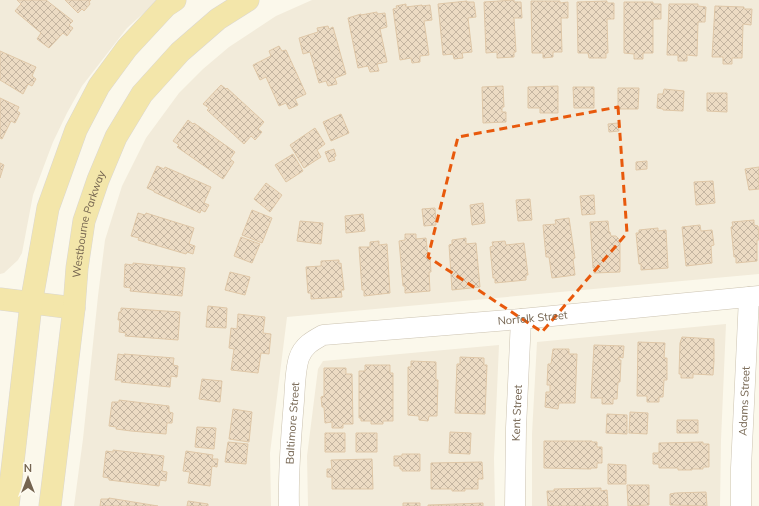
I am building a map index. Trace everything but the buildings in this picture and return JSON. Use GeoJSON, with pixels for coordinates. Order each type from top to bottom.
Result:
{"type":"FeatureCollection","features":[{"type":"Feature","properties":{"kind":"main road","name":"Westbourne Parkway"},"geometry":{"type":"LineString","coordinates":[[50,506],[74,308],[76,268],[84,221],[98,180],[116,137],[142,94],[176,56],[218,19],[248,0]]}},
{"type":"Feature","properties":{"kind":"main road"},"geometry":{"type":"LineString","coordinates":[[8,506],[31,304],[48,208],[76,130],[99,86],[127,48],[168,2]]}},
{"type":"Feature","properties":{"kind":"main road"},"geometry":{"type":"LineString","coordinates":[[0,299],[31,304],[74,308]]}},
{"type":"Feature","properties":{"kind":"street","name":"Norfolk Street"},"geometry":{"type":"LineString","coordinates":[[308,343],[323,335],[521,319],[754,297]]}},
{"type":"Feature","properties":{"kind":"street","name":"Adams Street"},"geometry":{"type":"LineString","coordinates":[[741,506],[741,468],[754,297]]}},
{"type":"Feature","properties":{"kind":"street","name":"Kent Street"},"geometry":{"type":"LineString","coordinates":[[515,506],[516,428],[521,319]]}},
{"type":"Feature","properties":{"kind":"street","name":"Baltimore Street"},"geometry":{"type":"LineString","coordinates":[[289,506],[288,480],[296,379],[299,358],[308,343]]}},
{"type":"Feature","properties":{"kind":"highlighted area"},"geometry":{"type":"Polygon","coordinates":[[[618,107],[627,233],[542,332],[428,257],[458,137],[618,107]]]}},
{"type":"Feature","properties":{"kind":"shaded area"},"geometry":{"type":"Polygon","coordinates":[[[0,0],[158,0],[127,28],[82,86],[53,142],[33,195],[22,253],[18,260],[4,273],[0,274],[0,0]]]}},
{"type":"Feature","properties":{"kind":"shaded area"},"geometry":{"type":"Polygon","coordinates":[[[312,0],[759,0],[759,274],[287,317],[270,453],[271,506],[74,506],[105,240],[122,186],[146,138],[179,93],[203,69],[229,47],[276,16],[312,0]]]}},
{"type":"Feature","properties":{"kind":"shaded area"},"geometry":{"type":"Polygon","coordinates":[[[726,324],[720,506],[532,506],[532,434],[537,342],[726,324]]]}},
{"type":"Feature","properties":{"kind":"shaded area"},"geometry":{"type":"Polygon","coordinates":[[[499,345],[494,458],[495,506],[308,506],[307,456],[318,369],[323,361],[499,345]]]}}]}
